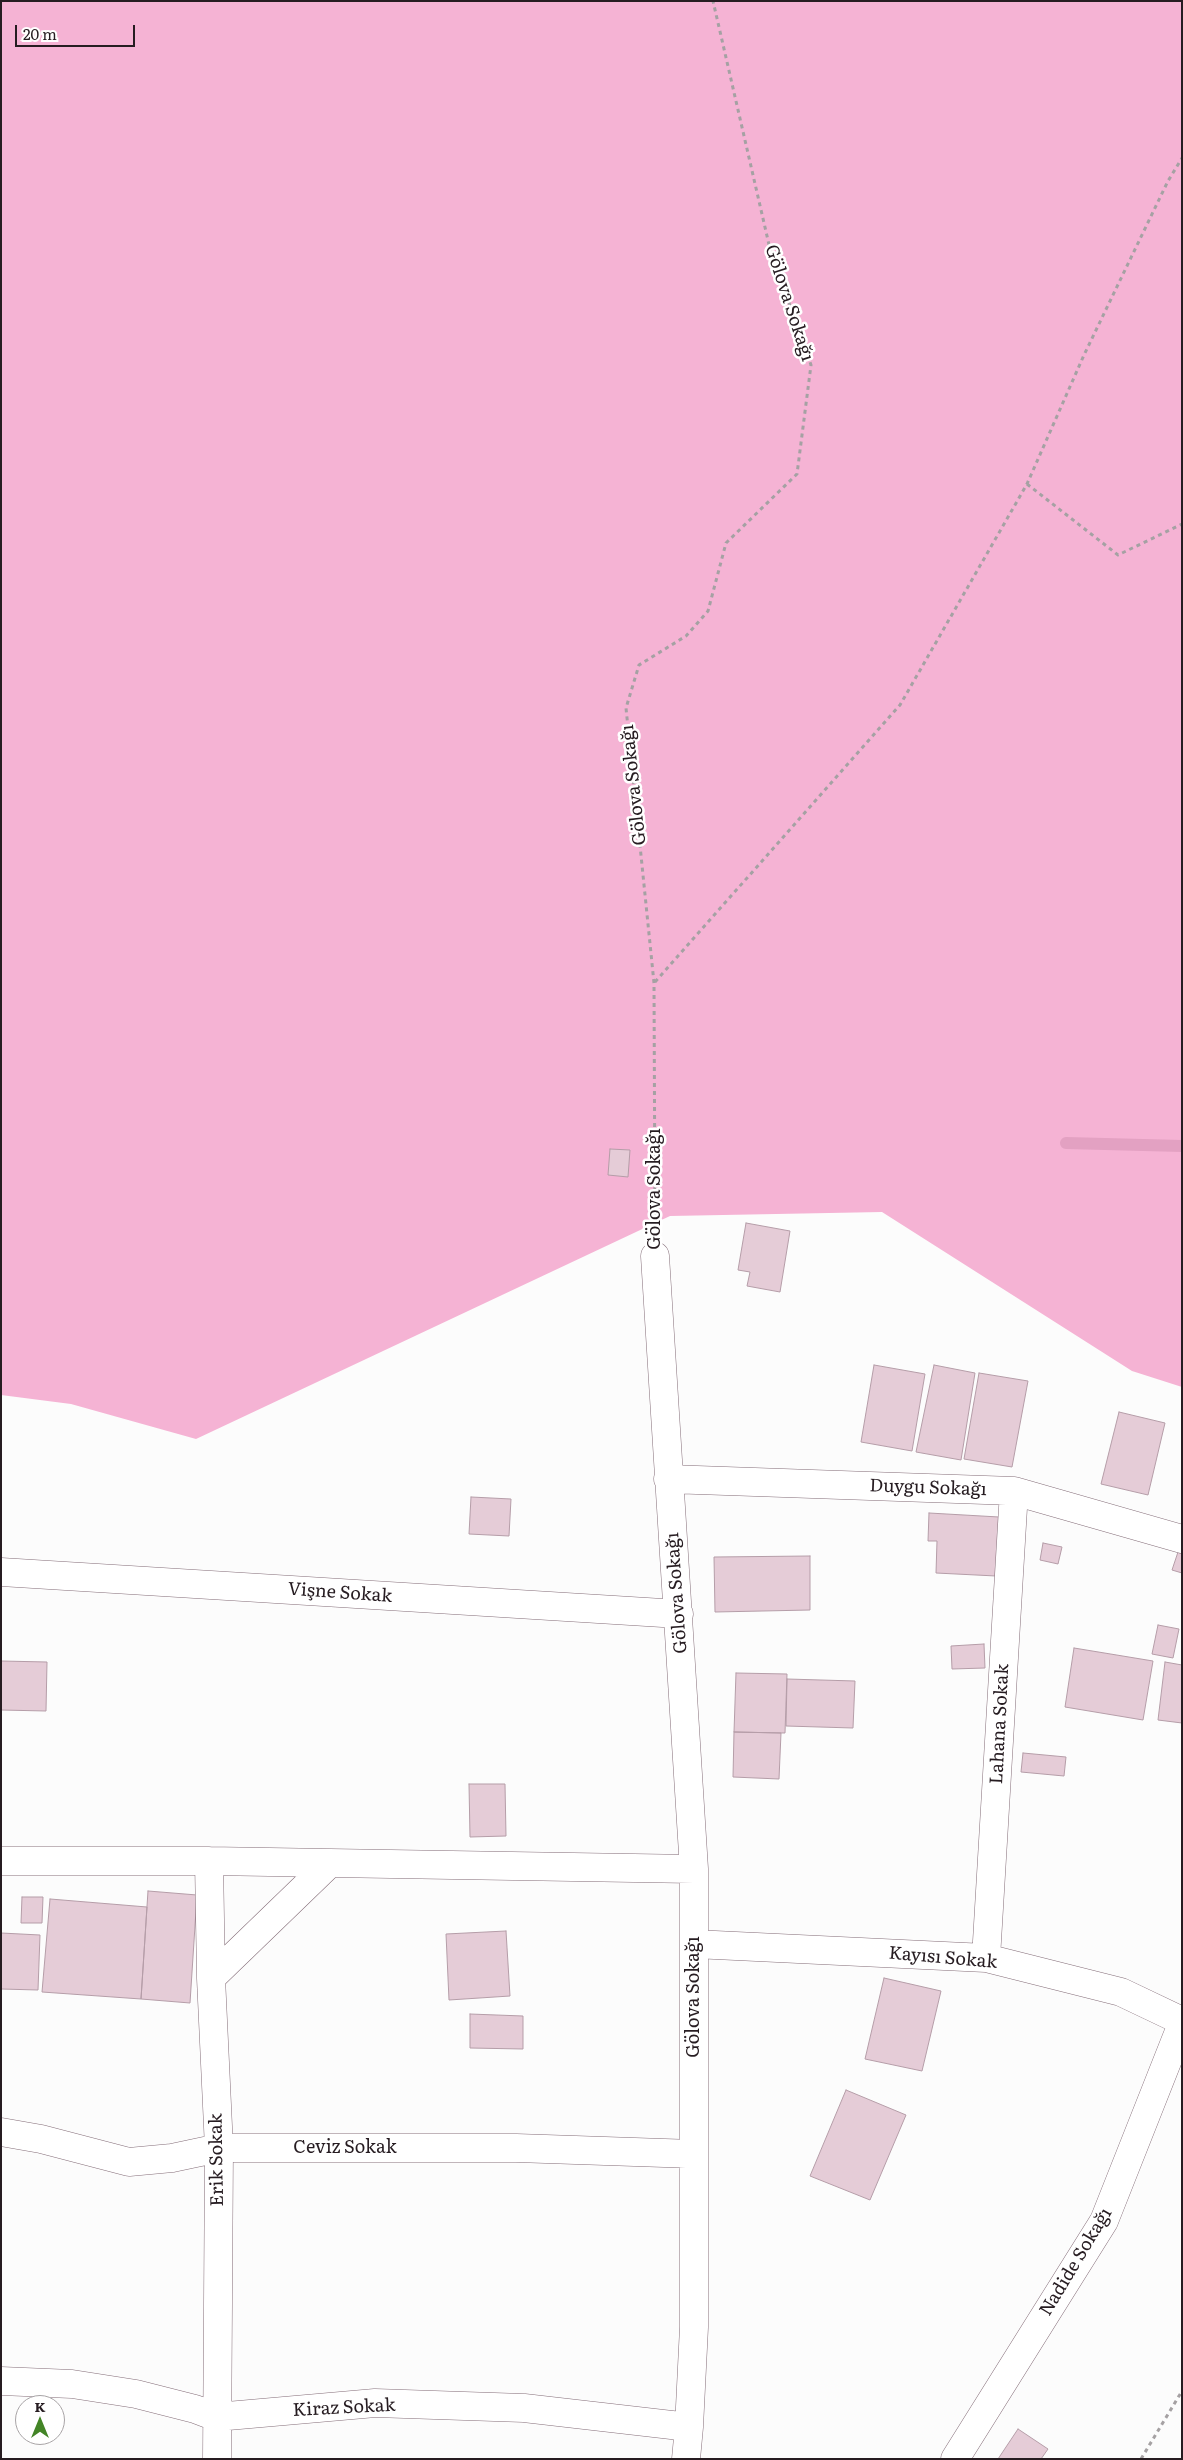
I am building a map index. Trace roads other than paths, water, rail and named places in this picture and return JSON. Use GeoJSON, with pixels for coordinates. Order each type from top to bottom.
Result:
{"type":"FeatureCollection","features":[{"type":"Feature","properties":{"kind":"street","name":"Gölova Sokağı"},"geometry":{"type":"LineString","coordinates":[[655,1256],[694,1869],[694,2327],[686,2459]]}},
{"type":"Feature","properties":{"kind":"street","name":"Duygu Sokağı"},"geometry":{"type":"LineString","coordinates":[[668,1479],[1014,1490],[1182,1539]]}},
{"type":"Feature","properties":{"kind":"street","name":"Lahana Sokak"},"geometry":{"type":"LineString","coordinates":[[986,1958],[1014,1490]]}},
{"type":"Feature","properties":{"kind":"street","name":"Vişne Sokak"},"geometry":{"type":"LineString","coordinates":[[1,1572],[679,1614]]}},
{"type":"Feature","properties":{"kind":"street"},"geometry":{"type":"LineString","coordinates":[[1,1861],[209,1860],[694,1869]]}},
{"type":"Feature","properties":{"kind":"street","name":"Erik Sokak"},"geometry":{"type":"LineString","coordinates":[[209,1860],[211,1978],[219,2148],[217,2459]]}},
{"type":"Feature","properties":{"kind":"street"},"geometry":{"type":"LineString","coordinates":[[211,1978],[330,1862]]}},
{"type":"Feature","properties":{"kind":"street","name":"Kayısı Sokak"},"geometry":{"type":"LineString","coordinates":[[694,1944],[986,1958],[1121,1992],[1182,2022]]}},
{"type":"Feature","properties":{"kind":"street","name":"Nadide Sokağı"},"geometry":{"type":"LineString","coordinates":[[955,2459],[1104,2221],[1182,2022]]}},
{"type":"Feature","properties":{"kind":"street","name":"Ceviz Sokak"},"geometry":{"type":"LineString","coordinates":[[1,2132],[41,2139],[129,2162],[172,2158],[219,2148],[516,2148],[694,2154]]}},
{"type":"Feature","properties":{"kind":"street","name":"Kiraz Sokak"},"geometry":{"type":"LineString","coordinates":[[1,2381],[72,2384],[136,2394],[195,2408],[216,2417],[375,2403],[524,2408],[689,2427]]}},
{"type":"Feature","properties":{"kind":"waterway"},"geometry":{"type":"LineString","coordinates":[[1066,1143],[1182,1146]]}}]}
